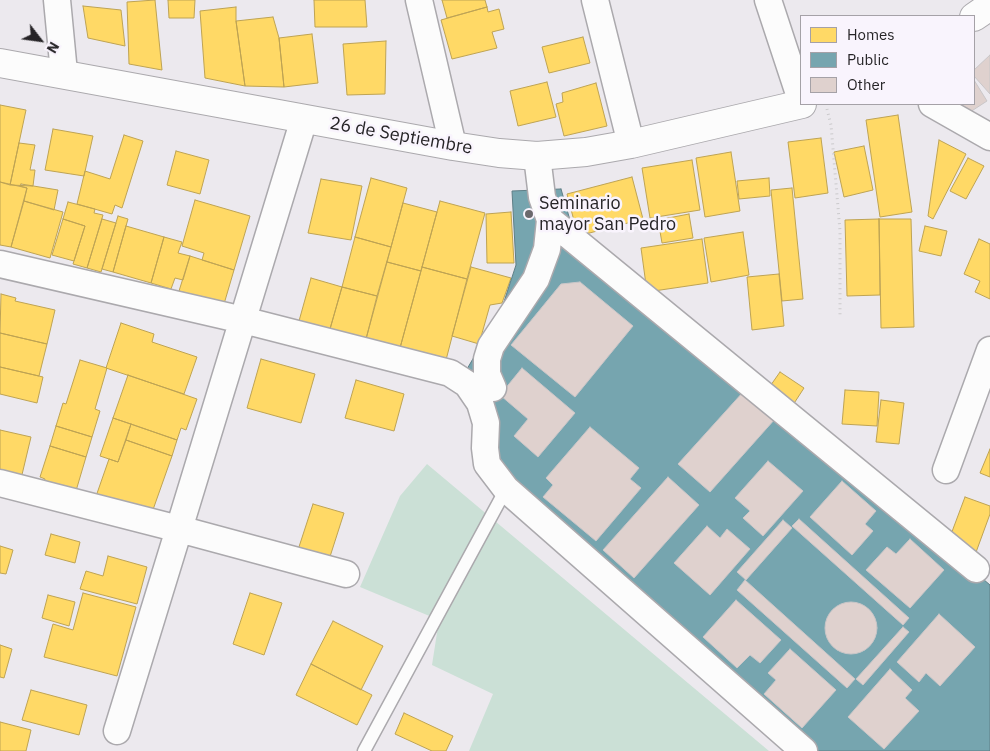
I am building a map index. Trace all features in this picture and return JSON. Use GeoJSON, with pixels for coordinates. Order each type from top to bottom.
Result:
{"type":"FeatureCollection","features":[{"type":"Feature","properties":{"kind":"street"},"geometry":{"type":"LineString","coordinates":[[57,0],[64,73]]}},
{"type":"Feature","properties":{"kind":"street"},"geometry":{"type":"LineString","coordinates":[[419,0],[453,146]]}},
{"type":"Feature","properties":{"kind":"street"},"geometry":{"type":"LineString","coordinates":[[595,0],[631,144]]}},
{"type":"Feature","properties":{"kind":"street"},"geometry":{"type":"LineString","coordinates":[[768,0],[800,96]]}},
{"type":"Feature","properties":{"kind":"street"},"geometry":{"type":"LineString","coordinates":[[975,16],[990,6]]}},
{"type":"Feature","properties":{"kind":"street","name":"26 de Septiembre"},"geometry":{"type":"LineString","coordinates":[[0,63],[64,73],[453,146],[499,153],[537,156],[586,152],[631,144],[800,102]]}},
{"type":"Feature","properties":{"kind":"street"},"geometry":{"type":"LineString","coordinates":[[934,105],[990,137]]}},
{"type":"Feature","properties":{"kind":"street"},"geometry":{"type":"LineString","coordinates":[[117,732],[304,119]]}},
{"type":"Feature","properties":{"kind":"street"},"geometry":{"type":"LineString","coordinates":[[493,388],[487,374],[487,359],[492,346],[536,279],[547,249],[550,220],[542,197],[537,156]]}},
{"type":"Feature","properties":{"kind":"street"},"geometry":{"type":"LineString","coordinates":[[550,220],[976,569]]}},
{"type":"Feature","properties":{"kind":"street"},"geometry":{"type":"LineString","coordinates":[[0,264],[243,320],[450,373],[467,384],[480,404],[486,423],[484,448],[487,464],[506,489],[804,751]]}},
{"type":"Feature","properties":{"kind":"street"},"geometry":{"type":"LineString","coordinates":[[946,470],[990,350]]}},
{"type":"Feature","properties":{"kind":"street"},"geometry":{"type":"LineString","coordinates":[[0,483],[180,528],[346,574]]}},
{"type":"Feature","properties":{"kind":"lane"},"geometry":{"type":"LineString","coordinates":[[364,751],[506,489]]}},
{"type":"Feature","properties":{"kind":"path"},"geometry":{"type":"LineString","coordinates":[[826,105],[831,125],[840,231],[840,317]]}},
{"type":"Feature","properties":{"kind":"green space"},"geometry":{"type":"Polygon","coordinates":[[[427,464],[769,751],[469,751],[493,694],[432,665],[439,620],[360,587],[400,496],[427,464]]]}},
{"type":"Feature","properties":{"kind":"building: Homes"},"geometry":{"type":"Polygon","coordinates":[[[155,0],[162,70],[129,64],[127,2],[155,0]]]}},
{"type":"Feature","properties":{"kind":"building: Homes"},"geometry":{"type":"Polygon","coordinates":[[[168,0],[195,0],[194,18],[169,18],[168,0]]]}},
{"type":"Feature","properties":{"kind":"building: Homes"},"geometry":{"type":"Polygon","coordinates":[[[314,0],[365,0],[367,27],[315,27],[314,0]]]}},
{"type":"Feature","properties":{"kind":"building: Homes"},"geometry":{"type":"Polygon","coordinates":[[[442,0],[485,0],[487,7],[447,18],[442,0]]]}},
{"type":"Feature","properties":{"kind":"building: Homes"},"geometry":{"type":"Polygon","coordinates":[[[83,6],[121,10],[125,46],[88,38],[83,6]]]}},
{"type":"Feature","properties":{"kind":"building: Homes"},"geometry":{"type":"Polygon","coordinates":[[[236,7],[236,21],[245,86],[205,78],[200,11],[236,7]]]}},
{"type":"Feature","properties":{"kind":"building: Homes"},"geometry":{"type":"Polygon","coordinates":[[[487,7],[488,12],[499,9],[504,29],[492,32],[497,48],[452,59],[441,20],[487,7]]]}},
{"type":"Feature","properties":{"kind":"building: Homes"},"geometry":{"type":"Polygon","coordinates":[[[273,17],[279,38],[284,87],[245,86],[236,21],[273,17]]]}},
{"type":"Feature","properties":{"kind":"building: Homes"},"geometry":{"type":"Polygon","coordinates":[[[312,34],[318,83],[284,87],[279,38],[312,34]]]}},
{"type":"Feature","properties":{"kind":"building: Homes"},"geometry":{"type":"Polygon","coordinates":[[[583,37],[590,63],[549,73],[542,47],[583,37]]]}},
{"type":"Feature","properties":{"kind":"building: Homes"},"geometry":{"type":"Polygon","coordinates":[[[386,41],[385,94],[347,95],[343,44],[386,41]]]}},
{"type":"Feature","properties":{"kind":"building: Homes"},"geometry":{"type":"Polygon","coordinates":[[[547,82],[556,117],[518,126],[510,91],[547,82]]]}},
{"type":"Feature","properties":{"kind":"building: Homes"},"geometry":{"type":"Polygon","coordinates":[[[596,83],[607,126],[564,136],[556,104],[563,102],[562,93],[596,83]]]}},
{"type":"Feature","properties":{"kind":"building: Homes"},"geometry":{"type":"Polygon","coordinates":[[[0,105],[26,110],[10,185],[0,182],[0,105]]]}},
{"type":"Feature","properties":{"kind":"building: Homes"},"geometry":{"type":"Polygon","coordinates":[[[898,115],[912,212],[880,217],[866,120],[898,115]]]}},
{"type":"Feature","properties":{"kind":"building: Homes"},"geometry":{"type":"Polygon","coordinates":[[[53,129],[93,136],[84,176],[45,170],[53,129]]]}},
{"type":"Feature","properties":{"kind":"building: Homes"},"geometry":{"type":"Polygon","coordinates":[[[124,135],[143,141],[122,208],[115,205],[112,214],[77,204],[85,171],[110,179],[124,135]]]}},
{"type":"Feature","properties":{"kind":"building: Homes"},"geometry":{"type":"Polygon","coordinates":[[[821,138],[828,193],[795,198],[788,142],[821,138]]]}},
{"type":"Feature","properties":{"kind":"building: Homes"},"geometry":{"type":"Polygon","coordinates":[[[939,140],[966,154],[933,219],[928,216],[939,140]]]}},
{"type":"Feature","properties":{"kind":"building: Homes"},"geometry":{"type":"Polygon","coordinates":[[[19,143],[35,145],[30,170],[35,170],[33,186],[10,185],[19,143]]]}},
{"type":"Feature","properties":{"kind":"building: Homes"},"geometry":{"type":"Polygon","coordinates":[[[864,146],[873,190],[844,197],[834,152],[864,146]]]}},
{"type":"Feature","properties":{"kind":"building: Homes"},"geometry":{"type":"Polygon","coordinates":[[[176,151],[209,160],[200,194],[167,185],[176,151]]]}},
{"type":"Feature","properties":{"kind":"building: Homes"},"geometry":{"type":"Polygon","coordinates":[[[731,152],[740,211],[705,217],[696,158],[731,152]]]}},
{"type":"Feature","properties":{"kind":"building: Homes"},"geometry":{"type":"Polygon","coordinates":[[[968,158],[984,166],[966,199],[950,191],[968,158]]]}},
{"type":"Feature","properties":{"kind":"building: Homes"},"geometry":{"type":"Polygon","coordinates":[[[692,160],[700,210],[650,218],[642,168],[692,160]]]}},
{"type":"Feature","properties":{"kind":"building: Homes"},"geometry":{"type":"Polygon","coordinates":[[[632,177],[643,219],[578,236],[567,194],[632,177]]]}},
{"type":"Feature","properties":{"kind":"building: Homes"},"geometry":{"type":"Polygon","coordinates":[[[371,178],[407,188],[391,247],[355,237],[371,178]]]}},
{"type":"Feature","properties":{"kind":"building: Homes"},"geometry":{"type":"Polygon","coordinates":[[[769,178],[770,196],[739,199],[737,181],[769,178]]]}},
{"type":"Feature","properties":{"kind":"building: Homes"},"geometry":{"type":"Polygon","coordinates":[[[321,179],[362,186],[351,240],[308,233],[321,179]]]}},
{"type":"Feature","properties":{"kind":"building: Homes"},"geometry":{"type":"Polygon","coordinates":[[[0,182],[27,188],[11,247],[0,245],[0,182]]]}},
{"type":"Feature","properties":{"kind":"building: Homes"},"geometry":{"type":"Polygon","coordinates":[[[21,184],[58,190],[54,210],[24,201],[27,188],[20,186],[21,184]]]}},
{"type":"Feature","properties":{"kind":"building: Homes"},"geometry":{"type":"Polygon","coordinates":[[[792,188],[803,299],[782,301],[771,190],[792,188]]]}},
{"type":"Feature","properties":{"kind":"building: Homes"},"geometry":{"type":"Polygon","coordinates":[[[195,200],[250,216],[234,270],[202,260],[204,253],[182,246],[195,200]]]}},
{"type":"Feature","properties":{"kind":"building: Homes"},"geometry":{"type":"Polygon","coordinates":[[[24,201],[63,212],[50,258],[11,247],[24,201]]]}},
{"type":"Feature","properties":{"kind":"building: Homes"},"geometry":{"type":"Polygon","coordinates":[[[440,201],[485,213],[467,279],[422,267],[440,201]]]}},
{"type":"Feature","properties":{"kind":"building: Homes"},"geometry":{"type":"Polygon","coordinates":[[[68,202],[95,209],[94,213],[103,215],[87,268],[73,264],[85,226],[63,219],[68,202]]]}},
{"type":"Feature","properties":{"kind":"building: Homes"},"geometry":{"type":"Polygon","coordinates":[[[403,203],[437,212],[421,271],[387,262],[403,203]]]}},
{"type":"Feature","properties":{"kind":"building: Homes"},"geometry":{"type":"Polygon","coordinates":[[[511,212],[514,263],[487,263],[486,214],[511,212]]]}},
{"type":"Feature","properties":{"kind":"building: Homes"},"geometry":{"type":"Polygon","coordinates":[[[689,214],[693,238],[662,243],[658,220],[689,214]]]}},
{"type":"Feature","properties":{"kind":"building: Homes"},"geometry":{"type":"Polygon","coordinates":[[[118,216],[128,219],[113,272],[102,269],[118,216]]]}},
{"type":"Feature","properties":{"kind":"building: Homes"},"geometry":{"type":"Polygon","coordinates":[[[63,219],[85,226],[74,261],[52,255],[63,219]]]}},
{"type":"Feature","properties":{"kind":"building: Homes"},"geometry":{"type":"Polygon","coordinates":[[[102,219],[116,223],[101,272],[87,268],[102,219]]]}},
{"type":"Feature","properties":{"kind":"building: Homes"},"geometry":{"type":"Polygon","coordinates":[[[879,219],[880,295],[847,296],[845,220],[879,219]]]}},
{"type":"Feature","properties":{"kind":"building: Homes"},"geometry":{"type":"Polygon","coordinates":[[[879,219],[911,219],[914,327],[881,328],[879,219]]]}},
{"type":"Feature","properties":{"kind":"building: Homes"},"geometry":{"type":"Polygon","coordinates":[[[126,226],[164,237],[151,283],[113,272],[126,226]]]}},
{"type":"Feature","properties":{"kind":"building: Homes"},"geometry":{"type":"Polygon","coordinates":[[[925,226],[947,231],[941,256],[919,251],[925,226]]]}},
{"type":"Feature","properties":{"kind":"building: Homes"},"geometry":{"type":"Polygon","coordinates":[[[743,232],[749,275],[711,282],[704,238],[743,232]]]}},
{"type":"Feature","properties":{"kind":"building: Homes"},"geometry":{"type":"Polygon","coordinates":[[[164,237],[182,242],[178,253],[190,256],[183,280],[175,278],[171,289],[151,283],[164,237]]]}},
{"type":"Feature","properties":{"kind":"building: Homes"},"geometry":{"type":"Polygon","coordinates":[[[355,237],[391,247],[377,296],[342,287],[355,237]]]}},
{"type":"Feature","properties":{"kind":"building: Homes"},"geometry":{"type":"Polygon","coordinates":[[[702,239],[708,283],[647,292],[641,248],[702,239]]]}},
{"type":"Feature","properties":{"kind":"building: Homes"},"geometry":{"type":"Polygon","coordinates":[[[979,239],[990,244],[990,299],[975,292],[980,281],[964,274],[979,239]]]}},
{"type":"Feature","properties":{"kind":"building: Homes"},"geometry":{"type":"Polygon","coordinates":[[[190,256],[234,270],[224,304],[179,291],[190,256]]]}},
{"type":"Feature","properties":{"kind":"building: Homes"},"geometry":{"type":"Polygon","coordinates":[[[387,262],[421,271],[400,348],[366,339],[387,262]]]}},
{"type":"Feature","properties":{"kind":"building: Homes"},"geometry":{"type":"Polygon","coordinates":[[[422,267],[467,279],[446,360],[400,348],[422,267]]]}},
{"type":"Feature","properties":{"kind":"building: Homes"},"geometry":{"type":"Polygon","coordinates":[[[471,267],[511,278],[502,303],[490,305],[479,344],[452,336],[471,267]]]}},
{"type":"Feature","properties":{"kind":"building: Homes"},"geometry":{"type":"Polygon","coordinates":[[[779,274],[784,326],[752,330],[747,277],[779,274]]]}},
{"type":"Feature","properties":{"kind":"building: Homes"},"geometry":{"type":"Polygon","coordinates":[[[311,278],[342,287],[330,329],[299,321],[311,278]]]}},
{"type":"Feature","properties":{"kind":"building: Homes"},"geometry":{"type":"Polygon","coordinates":[[[342,287],[377,296],[366,339],[330,329],[342,287]]]}},
{"type":"Feature","properties":{"kind":"building: Homes"},"geometry":{"type":"Polygon","coordinates":[[[1,294],[16,298],[15,301],[55,310],[47,344],[0,333],[1,294]]]}},
{"type":"Feature","properties":{"kind":"building: Homes"},"geometry":{"type":"Polygon","coordinates":[[[121,323],[154,334],[152,342],[197,357],[184,394],[106,368],[121,323]]]}},
{"type":"Feature","properties":{"kind":"building: Homes"},"geometry":{"type":"Polygon","coordinates":[[[0,333],[47,344],[39,376],[0,367],[0,333]]]}},
{"type":"Feature","properties":{"kind":"building: Homes"},"geometry":{"type":"Polygon","coordinates":[[[261,359],[315,374],[301,423],[247,408],[261,359]]]}},
{"type":"Feature","properties":{"kind":"building: Homes"},"geometry":{"type":"Polygon","coordinates":[[[80,360],[107,368],[95,409],[100,411],[92,437],[56,426],[63,403],[66,404],[80,360]]]}},
{"type":"Feature","properties":{"kind":"building: Homes"},"geometry":{"type":"Polygon","coordinates":[[[0,367],[43,377],[37,403],[0,394],[0,367]]]}},
{"type":"Feature","properties":{"kind":"building: Homes"},"geometry":{"type":"Polygon","coordinates":[[[780,372],[804,388],[791,408],[766,392],[780,372]]]}},
{"type":"Feature","properties":{"kind":"building: Homes"},"geometry":{"type":"Polygon","coordinates":[[[128,375],[197,399],[186,430],[181,428],[177,440],[113,418],[128,375]]]}},
{"type":"Feature","properties":{"kind":"building: Homes"},"geometry":{"type":"Polygon","coordinates":[[[356,380],[404,394],[394,431],[345,418],[356,380]]]}},
{"type":"Feature","properties":{"kind":"building: Homes"},"geometry":{"type":"Polygon","coordinates":[[[845,390],[879,392],[877,426],[842,424],[845,390]]]}},
{"type":"Feature","properties":{"kind":"building: Homes"},"geometry":{"type":"Polygon","coordinates":[[[881,400],[904,403],[899,444],[876,442],[881,400]]]}},
{"type":"Feature","properties":{"kind":"building: Homes"},"geometry":{"type":"Polygon","coordinates":[[[113,418],[131,424],[118,462],[100,456],[113,418]]]}},
{"type":"Feature","properties":{"kind":"building: Homes"},"geometry":{"type":"Polygon","coordinates":[[[131,424],[177,440],[172,456],[126,440],[131,424]]]}},
{"type":"Feature","properties":{"kind":"building: Homes"},"geometry":{"type":"Polygon","coordinates":[[[56,426],[92,437],[86,457],[50,446],[56,426]]]}},
{"type":"Feature","properties":{"kind":"building: Homes"},"geometry":{"type":"Polygon","coordinates":[[[0,430],[31,437],[20,483],[0,478],[0,430]]]}},
{"type":"Feature","properties":{"kind":"building: Homes"},"geometry":{"type":"Polygon","coordinates":[[[126,440],[172,456],[149,521],[94,502],[109,459],[118,462],[126,440]]]}},
{"type":"Feature","properties":{"kind":"building: Homes"},"geometry":{"type":"Polygon","coordinates":[[[50,446],[86,457],[73,501],[41,491],[45,479],[40,477],[50,446]]]}},
{"type":"Feature","properties":{"kind":"building: Homes"},"geometry":{"type":"Polygon","coordinates":[[[990,449],[990,477],[980,473],[990,449]]]}},
{"type":"Feature","properties":{"kind":"building: Homes"},"geometry":{"type":"Polygon","coordinates":[[[965,497],[990,506],[990,514],[975,555],[947,545],[965,497]]]}},
{"type":"Feature","properties":{"kind":"building: Homes"},"geometry":{"type":"Polygon","coordinates":[[[313,504],[344,513],[327,566],[296,556],[313,504]]]}},
{"type":"Feature","properties":{"kind":"building: Homes"},"geometry":{"type":"Polygon","coordinates":[[[51,534],[80,542],[75,563],[45,555],[51,534]]]}},
{"type":"Feature","properties":{"kind":"building: Homes"},"geometry":{"type":"Polygon","coordinates":[[[0,546],[13,550],[6,574],[0,573],[0,546]]]}},
{"type":"Feature","properties":{"kind":"building: Homes"},"geometry":{"type":"Polygon","coordinates":[[[108,556],[147,567],[137,604],[80,589],[86,571],[103,576],[108,556]]]}},
{"type":"Feature","properties":{"kind":"building: Homes"},"geometry":{"type":"Polygon","coordinates":[[[83,593],[136,607],[117,676],[44,657],[53,624],[73,630],[83,593]]]}},
{"type":"Feature","properties":{"kind":"building: Homes"},"geometry":{"type":"Polygon","coordinates":[[[250,593],[282,603],[264,655],[233,644],[250,593]]]}},
{"type":"Feature","properties":{"kind":"building: Homes"},"geometry":{"type":"Polygon","coordinates":[[[48,595],[75,602],[69,626],[42,618],[48,595]]]}},
{"type":"Feature","properties":{"kind":"building: Homes"},"geometry":{"type":"Polygon","coordinates":[[[333,621],[383,646],[361,690],[311,664],[333,621]]]}},
{"type":"Feature","properties":{"kind":"building: Homes"},"geometry":{"type":"Polygon","coordinates":[[[0,645],[12,649],[4,678],[0,677],[0,645]]]}},
{"type":"Feature","properties":{"kind":"building: Homes"},"geometry":{"type":"Polygon","coordinates":[[[311,664],[372,695],[357,725],[296,695],[311,664]]]}},
{"type":"Feature","properties":{"kind":"building: Homes"},"geometry":{"type":"Polygon","coordinates":[[[31,690],[87,705],[79,735],[22,720],[31,690]]]}},
{"type":"Feature","properties":{"kind":"building: Homes"},"geometry":{"type":"Polygon","coordinates":[[[404,713],[453,736],[446,751],[432,751],[395,734],[404,713]]]}},
{"type":"Feature","properties":{"kind":"building: Homes"},"geometry":{"type":"Polygon","coordinates":[[[0,722],[31,730],[26,751],[0,751],[0,722]]]}},
{"type":"Feature","properties":{"kind":"building: Public","name":"Seminario mayor San Pedro"},"geometry":{"type":"Polygon","coordinates":[[[561,189],[572,227],[990,585],[990,751],[818,751],[488,458],[467,369],[501,311],[516,265],[512,191],[561,189]]]}},
{"type":"Feature","properties":{"kind":"building: Other"},"geometry":{"type":"Polygon","coordinates":[[[990,55],[990,94],[975,77],[975,69],[990,55]]]}},
{"type":"Feature","properties":{"kind":"building: Other"},"geometry":{"type":"Polygon","coordinates":[[[975,82],[987,101],[967,114],[961,105],[975,105],[975,82]]]}},
{"type":"Feature","properties":{"kind":"building: Other"},"geometry":{"type":"Polygon","coordinates":[[[580,282],[633,326],[575,397],[511,345],[561,284],[580,282]]]}},
{"type":"Feature","properties":{"kind":"building: Other"},"geometry":{"type":"Polygon","coordinates":[[[522,368],[575,413],[538,457],[514,436],[528,419],[500,395],[522,368]]]}},
{"type":"Feature","properties":{"kind":"building: Other"},"geometry":{"type":"Polygon","coordinates":[[[744,391],[775,419],[710,492],[678,464],[744,391]]]}},
{"type":"Feature","properties":{"kind":"building: Other"},"geometry":{"type":"Polygon","coordinates":[[[590,427],[639,468],[630,479],[641,488],[596,541],[543,497],[553,485],[546,478],[590,427]]]}},
{"type":"Feature","properties":{"kind":"building: Other"},"geometry":{"type":"Polygon","coordinates":[[[768,461],[803,491],[763,536],[743,518],[750,511],[735,498],[768,461]]]}},
{"type":"Feature","properties":{"kind":"building: Other"},"geometry":{"type":"Polygon","coordinates":[[[668,477],[699,505],[634,578],[603,550],[668,477]]]}},
{"type":"Feature","properties":{"kind":"building: Other"},"geometry":{"type":"Polygon","coordinates":[[[842,481],[876,511],[865,524],[873,531],[852,555],[810,517],[842,481]]]}},
{"type":"Feature","properties":{"kind":"building: Other"},"geometry":{"type":"Polygon","coordinates":[[[799,519],[909,618],[903,625],[792,526],[799,519]]]}},
{"type":"Feature","properties":{"kind":"building: Other"},"geometry":{"type":"Polygon","coordinates":[[[783,520],[792,528],[746,580],[737,572],[783,520]]]}},
{"type":"Feature","properties":{"kind":"building: Other"},"geometry":{"type":"Polygon","coordinates":[[[707,526],[720,538],[727,529],[750,549],[710,595],[674,563],[707,526]]]}},
{"type":"Feature","properties":{"kind":"building: Other"},"geometry":{"type":"Polygon","coordinates":[[[910,539],[944,570],[910,608],[866,570],[887,547],[896,554],[910,539]]]}},
{"type":"Feature","properties":{"kind":"building: Other"},"geometry":{"type":"Polygon","coordinates":[[[745,580],[855,679],[847,688],[737,590],[745,580]]]}},
{"type":"Feature","properties":{"kind":"building: Other"},"geometry":{"type":"Polygon","coordinates":[[[736,600],[781,640],[760,663],[750,655],[737,668],[703,637],[736,600]]]}},
{"type":"Feature","properties":{"kind":"building: Other"},"geometry":{"type":"Polygon","coordinates":[[[851,602],[861,604],[869,610],[875,618],[877,628],[875,638],[869,646],[861,652],[851,654],[841,652],[833,646],[827,638],[825,628],[827,618],[833,610],[841,604],[851,602]]]}},
{"type":"Feature","properties":{"kind":"building: Other"},"geometry":{"type":"Polygon","coordinates":[[[939,614],[975,647],[940,686],[926,673],[919,682],[897,662],[939,614]]]}},
{"type":"Feature","properties":{"kind":"building: Other"},"geometry":{"type":"Polygon","coordinates":[[[903,627],[909,632],[863,685],[856,679],[903,627]]]}},
{"type":"Feature","properties":{"kind":"building: Other"},"geometry":{"type":"Polygon","coordinates":[[[790,649],[836,690],[802,728],[764,694],[776,680],[768,673],[790,649]]]}},
{"type":"Feature","properties":{"kind":"building: Other"},"geometry":{"type":"Polygon","coordinates":[[[890,669],[912,690],[905,698],[919,711],[884,749],[848,717],[890,669]]]}},
{"type":"Feature","properties":{"kind":"place","name":"Seminario mayor San Pedro"},"geometry":{"type":"Point","coordinates":[529,214]}}]}
